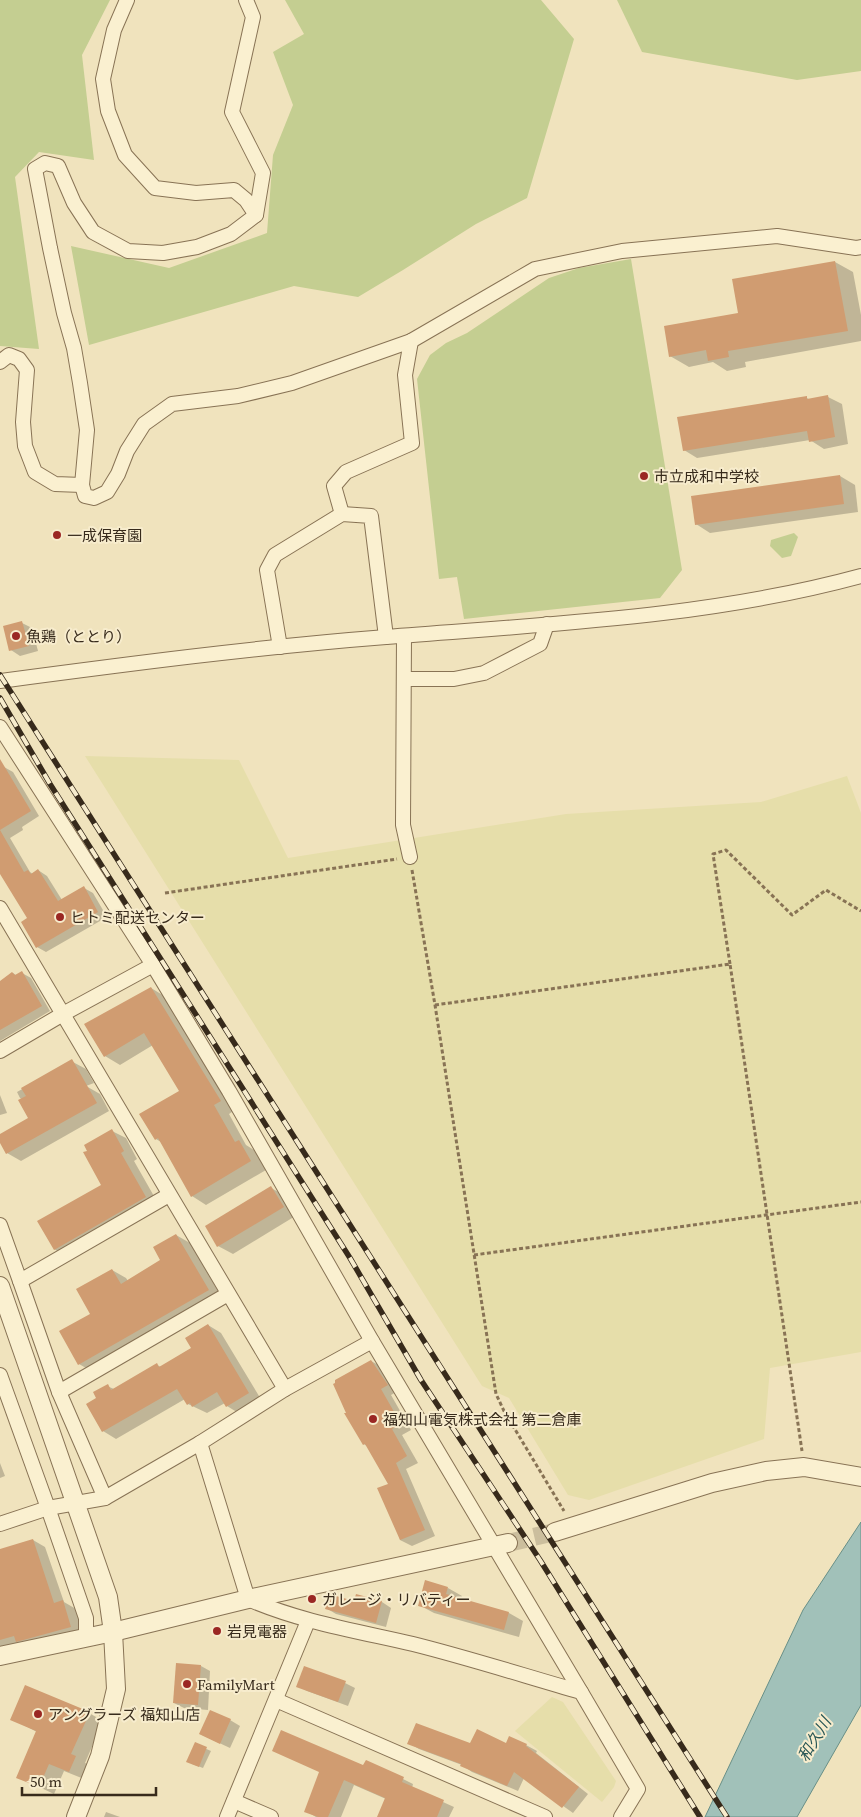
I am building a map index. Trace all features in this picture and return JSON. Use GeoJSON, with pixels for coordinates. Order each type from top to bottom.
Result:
{"type":"FeatureCollection","features":[{"type":"Feature","properties":{"kind":"street"},"geometry":{"type":"LineString","coordinates":[[127,0],[114,30],[104,79],[108,111],[125,155],[155,188],[196,193],[234,190],[246,200],[256,215]]}},
{"type":"Feature","properties":{"kind":"street"},"geometry":{"type":"LineString","coordinates":[[246,0],[253,17],[232,112],[263,173],[256,215],[231,234],[197,247],[163,253],[128,251],[93,232],[74,203],[58,166],[45,163],[35,169],[50,248],[74,348],[80,383],[87,430],[82,485],[85,496],[94,498],[107,492],[118,474],[127,451],[144,424],[172,404],[238,396],[292,383],[411,341],[535,269],[622,252],[777,236],[856,248],[861,247]]}},
{"type":"Feature","properties":{"kind":"street"},"geometry":{"type":"LineString","coordinates":[[342,514],[334,486],[346,472],[412,443],[405,375],[411,341]]}},
{"type":"Feature","properties":{"kind":"street"},"geometry":{"type":"LineString","coordinates":[[0,362],[10,355],[19,358],[27,370],[23,422],[25,446],[35,472],[55,484],[82,485]]}},
{"type":"Feature","properties":{"kind":"street"},"geometry":{"type":"LineString","coordinates":[[280,647],[267,570],[275,555],[342,514],[371,516],[386,637]]}},
{"type":"Feature","properties":{"kind":"street"},"geometry":{"type":"LineString","coordinates":[[0,681],[280,647],[659,614],[812,589],[861,576]]}},
{"type":"Feature","properties":{"kind":"street"},"geometry":{"type":"LineString","coordinates":[[404,679],[454,679],[484,673],[540,644],[547,624]]}},
{"type":"Feature","properties":{"kind":"street"},"geometry":{"type":"LineString","coordinates":[[404,636],[403,825],[410,857]]}},
{"type":"Feature","properties":{"kind":"street"},"geometry":{"type":"LineString","coordinates":[[0,727],[153,965],[229,1091],[372,1341],[501,1544],[581,1692],[638,1789],[622,1817]]}},
{"type":"Feature","properties":{"kind":"street"},"geometry":{"type":"LineString","coordinates":[[2,917],[63,1014],[285,1389]]}},
{"type":"Feature","properties":{"kind":"street"},"geometry":{"type":"LineString","coordinates":[[0,1051],[153,965]]}},
{"type":"Feature","properties":{"kind":"street"},"geometry":{"type":"LineString","coordinates":[[20,1280],[169,1195]]}},
{"type":"Feature","properties":{"kind":"street"},"geometry":{"type":"LineString","coordinates":[[0,1225],[59,1392],[105,1498]]}},
{"type":"Feature","properties":{"kind":"street"},"geometry":{"type":"LineString","coordinates":[[0,1286],[108,1597],[113,1632],[116,1689],[100,1756],[76,1817]]}},
{"type":"Feature","properties":{"kind":"street"},"geometry":{"type":"LineString","coordinates":[[59,1392],[228,1294]]}},
{"type":"Feature","properties":{"kind":"street"},"geometry":{"type":"LineString","coordinates":[[0,1524],[48,1508],[105,1498],[200,1443],[285,1389],[372,1341]]}},
{"type":"Feature","properties":{"kind":"street"},"geometry":{"type":"LineString","coordinates":[[0,1375],[6,1412],[48,1508],[86,1618],[86,1637]]}},
{"type":"Feature","properties":{"kind":"street"},"geometry":{"type":"LineString","coordinates":[[200,1443],[248,1599],[308,1621],[415,1645],[581,1692]]}},
{"type":"Feature","properties":{"kind":"street"},"geometry":{"type":"LineString","coordinates":[[555,1532],[712,1483],[766,1471],[804,1466],[861,1477]]}},
{"type":"Feature","properties":{"kind":"street"},"geometry":{"type":"LineString","coordinates":[[2,1659],[248,1599],[501,1544]]}},
{"type":"Feature","properties":{"kind":"street"},"geometry":{"type":"LineString","coordinates":[[227,1817],[308,1621]]}},
{"type":"Feature","properties":{"kind":"street"},"geometry":{"type":"LineString","coordinates":[[276,1700],[545,1817]]}},
{"type":"Feature","properties":{"kind":"street"},"geometry":{"type":"LineString","coordinates":[[234,1801],[271,1817]]}},
{"type":"Feature","properties":{"kind":"path"},"geometry":{"type":"LineString","coordinates":[[804,1466],[713,854],[726,850],[792,915],[826,890],[861,911]]}},
{"type":"Feature","properties":{"kind":"path"},"geometry":{"type":"LineString","coordinates":[[165,892],[410,857],[496,1394],[504,1411],[574,1527]]}},
{"type":"Feature","properties":{"kind":"path"},"geometry":{"type":"LineString","coordinates":[[435,1004],[730,964]]}},
{"type":"Feature","properties":{"kind":"path"},"geometry":{"type":"LineString","coordinates":[[474,1255],[861,1202]]}},
{"type":"Feature","properties":{"kind":"shaded area"},"geometry":{"type":"Polygon","coordinates":[[[85,756],[239,760],[288,858],[566,814],[761,802],[847,776],[861,813],[861,1352],[770,1368],[764,1439],[589,1500],[568,1495],[509,1398],[482,1386],[85,756]]]}},
{"type":"Feature","properties":{"kind":"shaded area"},"geometry":{"type":"Polygon","coordinates":[[[552,1697],[563,1702],[616,1781],[614,1787],[602,1802],[515,1731],[552,1697]]]}},
{"type":"Feature","properties":{"kind":"green space"},"geometry":{"type":"Polygon","coordinates":[[[0,0],[110,0],[82,55],[94,160],[39,152],[15,177],[39,349],[0,346],[0,0]]]}},
{"type":"Feature","properties":{"kind":"green space"},"geometry":{"type":"Polygon","coordinates":[[[285,0],[541,0],[574,39],[527,198],[476,224],[358,297],[294,286],[89,345],[71,246],[169,268],[267,233],[273,155],[293,105],[273,52],[304,34],[285,0]]]}},
{"type":"Feature","properties":{"kind":"green space"},"geometry":{"type":"Polygon","coordinates":[[[617,0],[861,0],[861,71],[797,80],[642,52],[617,0]]]}},
{"type":"Feature","properties":{"kind":"green space"},"geometry":{"type":"Polygon","coordinates":[[[631,259],[682,570],[660,598],[464,619],[457,577],[439,579],[417,379],[430,355],[446,343],[467,333],[549,278],[579,268],[631,259]]]}},
{"type":"Feature","properties":{"kind":"green space"},"geometry":{"type":"Polygon","coordinates":[[[794,533],[798,537],[791,556],[782,558],[770,546],[771,540],[794,533]]]}},
{"type":"Feature","properties":{"kind":"water","name":"和久川"},"geometry":{"type":"Polygon","coordinates":[[[861,1522],[861,1705],[797,1817],[705,1817],[803,1610],[861,1522]]]}},
{"type":"Feature","properties":{"kind":"building"},"geometry":{"type":"Polygon","coordinates":[[[835,261],[848,331],[728,351],[729,357],[708,361],[706,350],[669,357],[664,326],[738,313],[732,279],[835,261]]]}},
{"type":"Feature","properties":{"kind":"building"},"geometry":{"type":"Polygon","coordinates":[[[828,395],[835,437],[809,442],[807,431],[683,451],[677,417],[807,396],[807,399],[828,395]]]}},
{"type":"Feature","properties":{"kind":"building"},"geometry":{"type":"Polygon","coordinates":[[[840,475],[844,504],[695,525],[691,496],[840,475]]]}},
{"type":"Feature","properties":{"kind":"building","name":"魚鶏（ととり）"},"geometry":{"type":"Polygon","coordinates":[[[22,621],[29,646],[9,651],[3,626],[22,621]]]}},
{"type":"Feature","properties":{"kind":"building"},"geometry":{"type":"Polygon","coordinates":[[[0,759],[31,811],[0,830],[0,759]]]}},
{"type":"Feature","properties":{"kind":"building"},"geometry":{"type":"Polygon","coordinates":[[[0,830],[24,872],[28,870],[31,874],[38,869],[58,901],[84,886],[98,912],[36,948],[21,922],[27,918],[0,874],[0,830]]]}},
{"type":"Feature","properties":{"kind":"building"},"geometry":{"type":"Polygon","coordinates":[[[22,971],[42,1006],[0,1030],[0,981],[12,972],[15,975],[22,971]]]}},
{"type":"Feature","properties":{"kind":"building"},"geometry":{"type":"Polygon","coordinates":[[[151,987],[221,1101],[214,1105],[235,1142],[239,1140],[251,1161],[191,1197],[158,1138],[155,1140],[139,1114],[179,1091],[144,1033],[104,1057],[84,1024],[151,987]]]}},
{"type":"Feature","properties":{"kind":"building"},"geometry":{"type":"Polygon","coordinates":[[[72,1059],[97,1103],[6,1154],[0,1143],[0,1134],[28,1118],[18,1100],[26,1096],[21,1088],[72,1059]]]}},
{"type":"Feature","properties":{"kind":"building"},"geometry":{"type":"Polygon","coordinates":[[[112,1129],[124,1151],[121,1153],[146,1197],[54,1250],[37,1221],[101,1185],[83,1152],[87,1151],[84,1145],[112,1129]]]}},
{"type":"Feature","properties":{"kind":"building"},"geometry":{"type":"Polygon","coordinates":[[[271,1186],[284,1207],[217,1247],[205,1226],[271,1186]]]}},
{"type":"Feature","properties":{"kind":"building"},"geometry":{"type":"Polygon","coordinates":[[[176,1234],[209,1290],[78,1365],[59,1331],[90,1314],[76,1289],[112,1269],[121,1284],[160,1260],[153,1247],[176,1234]]]}},
{"type":"Feature","properties":{"kind":"building"},"geometry":{"type":"Polygon","coordinates":[[[208,1324],[249,1393],[226,1407],[217,1392],[192,1407],[190,1403],[187,1405],[177,1389],[102,1432],[86,1404],[96,1398],[93,1392],[108,1384],[111,1390],[157,1363],[159,1367],[191,1348],[185,1338],[208,1324]]]}},
{"type":"Feature","properties":{"kind":"building"},"geometry":{"type":"Polygon","coordinates":[[[371,1360],[388,1385],[381,1389],[401,1424],[392,1429],[407,1456],[396,1463],[425,1530],[400,1540],[377,1488],[388,1484],[365,1444],[363,1445],[344,1413],[346,1413],[333,1384],[335,1380],[371,1360]]]}},
{"type":"Feature","properties":{"kind":"building"},"geometry":{"type":"Polygon","coordinates":[[[33,1539],[54,1603],[63,1600],[71,1627],[16,1642],[14,1636],[0,1640],[0,1549],[33,1539]]]}},
{"type":"Feature","properties":{"kind":"building"},"geometry":{"type":"Polygon","coordinates":[[[425,1580],[448,1587],[446,1594],[509,1612],[504,1630],[418,1606],[425,1580]]]}},
{"type":"Feature","properties":{"kind":"building"},"geometry":{"type":"Polygon","coordinates":[[[329,1594],[354,1601],[356,1594],[382,1601],[376,1623],[325,1609],[329,1594]]]}},
{"type":"Feature","properties":{"kind":"building","name":"FamilyMart"},"geometry":{"type":"Polygon","coordinates":[[[176,1663],[201,1665],[198,1705],[173,1703],[176,1663]]]}},
{"type":"Feature","properties":{"kind":"building"},"geometry":{"type":"Polygon","coordinates":[[[304,1666],[346,1681],[338,1702],[296,1687],[304,1666]]]}},
{"type":"Feature","properties":{"kind":"building"},"geometry":{"type":"Polygon","coordinates":[[[25,1685],[90,1712],[71,1754],[76,1756],[69,1772],[49,1764],[39,1787],[16,1778],[36,1731],[10,1720],[25,1685]]]}},
{"type":"Feature","properties":{"kind":"building"},"geometry":{"type":"Polygon","coordinates":[[[210,1710],[231,1719],[220,1744],[199,1734],[210,1710]]]}},
{"type":"Feature","properties":{"kind":"building"},"geometry":{"type":"Polygon","coordinates":[[[416,1723],[470,1743],[477,1729],[506,1743],[509,1736],[527,1744],[526,1746],[579,1787],[562,1808],[514,1772],[507,1786],[460,1766],[461,1764],[407,1744],[416,1723]]]}},
{"type":"Feature","properties":{"kind":"building"},"geometry":{"type":"Polygon","coordinates":[[[281,1730],[363,1765],[366,1760],[404,1777],[402,1782],[444,1800],[437,1817],[377,1817],[385,1798],[344,1780],[328,1817],[318,1817],[304,1812],[319,1772],[272,1751],[281,1730]]]}},
{"type":"Feature","properties":{"kind":"building"},"geometry":{"type":"Polygon","coordinates":[[[195,1742],[207,1747],[199,1767],[186,1762],[195,1742]]]}},
{"type":"Feature","properties":{"kind":"tunnel"},"geometry":{"type":"LineString","coordinates":[[508,1543],[555,1532]]}},
{"type":"Feature","properties":{"kind":"railway"},"geometry":{"type":"LineString","coordinates":[[0,675],[727,1817]]}},
{"type":"Feature","properties":{"kind":"railway"},"geometry":{"type":"LineString","coordinates":[[0,698],[50,784],[350,1258],[421,1380],[540,1560],[700,1817]]}},
{"type":"Feature","properties":{"kind":"place","name":"市立成和中学校"},"geometry":{"type":"Point","coordinates":[644,476]}},
{"type":"Feature","properties":{"kind":"place","name":"一成保育園"},"geometry":{"type":"Point","coordinates":[57,535]}},
{"type":"Feature","properties":{"kind":"place","name":"魚鶏（ととり）"},"geometry":{"type":"Point","coordinates":[16,636]}},
{"type":"Feature","properties":{"kind":"place","name":"ヒトミ配送センター"},"geometry":{"type":"Point","coordinates":[60,917]}},
{"type":"Feature","properties":{"kind":"place","name":"福知山電気株式会社 第二倉庫"},"geometry":{"type":"Point","coordinates":[373,1419]}},
{"type":"Feature","properties":{"kind":"place","name":"ガレージ・リバティー"},"geometry":{"type":"Point","coordinates":[312,1599]}},
{"type":"Feature","properties":{"kind":"place","name":"岩見電器"},"geometry":{"type":"Point","coordinates":[217,1631]}},
{"type":"Feature","properties":{"kind":"place","name":"FamilyMart"},"geometry":{"type":"Point","coordinates":[187,1684]}},
{"type":"Feature","properties":{"kind":"place","name":"アングラーズ 福知山店"},"geometry":{"type":"Point","coordinates":[38,1714]}}]}
